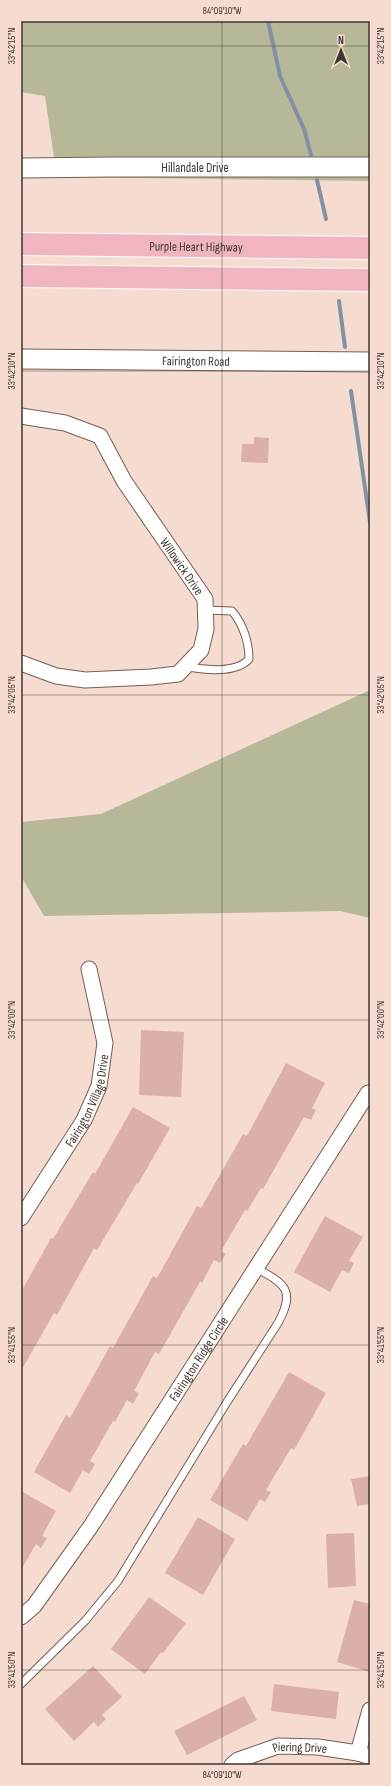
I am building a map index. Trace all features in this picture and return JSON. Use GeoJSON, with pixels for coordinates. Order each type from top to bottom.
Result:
{"type":"FeatureCollection","features":[{"type":"Feature","properties":{"kind":"highway","name":"Purple Heart Highway"},"geometry":{"type":"LineString","coordinates":[[21,244],[370,248]]}},
{"type":"Feature","properties":{"kind":"highway"},"geometry":{"type":"LineString","coordinates":[[21,276],[370,280]]}},
{"type":"Feature","properties":{"kind":"street","name":"Hillandale Drive"},"geometry":{"type":"LineString","coordinates":[[21,168],[370,167]]}},
{"type":"Feature","properties":{"kind":"street","name":"Fairington Road"},"geometry":{"type":"LineString","coordinates":[[21,359],[370,362]]}},
{"type":"Feature","properties":{"kind":"street","name":"Willowick Drive"},"geometry":{"type":"LineString","coordinates":[[21,416],[65,423],[100,436],[124,481],[205,599],[206,629],[201,650],[178,674],[151,677],[85,680],[56,676],[21,663]]}},
{"type":"Feature","properties":{"kind":"street","name":"Fairington Village Drive"},"geometry":{"type":"LineString","coordinates":[[21,1218],[84,1120],[99,1086],[105,1043],[89,970]]}},
{"type":"Feature","properties":{"kind":"street","name":"Fairington Ridge Circle"},"geometry":{"type":"LineString","coordinates":[[21,1618],[34,1606],[91,1526],[368,1093]]}},
{"type":"Feature","properties":{"kind":"street"},"geometry":{"type":"LineString","coordinates":[[364,1755],[370,1710]]}},
{"type":"Feature","properties":{"kind":"street","name":"Piering Drive"},"geometry":{"type":"LineString","coordinates":[[232,1765],[238,1760],[278,1746],[318,1747],[364,1755]]}},
{"type":"Feature","properties":{"kind":"lane"},"geometry":{"type":"LineString","coordinates":[[185,666],[200,670],[218,670],[245,664],[249,659],[249,650],[240,621],[232,612],[205,610]]}},
{"type":"Feature","properties":{"kind":"lane"},"geometry":{"type":"LineString","coordinates":[[21,1684],[85,1621],[118,1581],[223,1408],[278,1323],[284,1311],[287,1298],[284,1286],[276,1279],[256,1268]]}},
{"type":"Feature","properties":{"kind":"green space"},"geometry":{"type":"Polygon","coordinates":[[[21,21],[370,21],[370,181],[57,177],[45,96],[21,92],[21,21]]]}},
{"type":"Feature","properties":{"kind":"green space"},"geometry":{"type":"Polygon","coordinates":[[[370,690],[370,918],[340,911],[44,916],[21,876],[21,822],[101,814],[370,690]]]}},
{"type":"Feature","properties":{"kind":"building"},"geometry":{"type":"Polygon","coordinates":[[[254,437],[269,438],[268,463],[241,462],[242,444],[254,444],[254,437]]]}},
{"type":"Feature","properties":{"kind":"building"},"geometry":{"type":"Polygon","coordinates":[[[141,1030],[184,1032],[181,1097],[139,1095],[141,1030]]]}},
{"type":"Feature","properties":{"kind":"building"},"geometry":{"type":"Polygon","coordinates":[[[286,1063],[325,1083],[312,1108],[316,1110],[311,1120],[304,1117],[263,1189],[261,1188],[247,1211],[245,1210],[221,1251],[226,1254],[220,1263],[214,1260],[202,1283],[200,1282],[159,1354],[155,1352],[134,1391],[139,1393],[133,1404],[127,1400],[90,1461],[95,1464],[89,1474],[83,1470],[70,1493],[34,1472],[66,1415],[70,1418],[110,1346],[113,1348],[153,1276],[157,1278],[197,1206],[201,1208],[243,1134],[247,1136],[286,1063]]]}},
{"type":"Feature","properties":{"kind":"building"},"geometry":{"type":"Polygon","coordinates":[[[133,1107],[170,1128],[138,1184],[137,1183],[97,1250],[94,1248],[57,1315],[54,1313],[21,1371],[21,1292],[51,1238],[53,1239],[93,1172],[95,1174],[133,1107]]]}},
{"type":"Feature","properties":{"kind":"building"},"geometry":{"type":"Polygon","coordinates":[[[325,1216],[363,1237],[349,1261],[354,1263],[349,1273],[342,1270],[330,1292],[294,1272],[325,1216]]]}},
{"type":"Feature","properties":{"kind":"building"},"geometry":{"type":"Polygon","coordinates":[[[289,1372],[326,1393],[294,1450],[291,1448],[266,1490],[271,1492],[265,1502],[260,1499],[247,1521],[210,1500],[243,1444],[246,1446],[289,1372]]]}},
{"type":"Feature","properties":{"kind":"building"},"geometry":{"type":"Polygon","coordinates":[[[370,1476],[370,1504],[357,1506],[351,1479],[370,1476]]]}},
{"type":"Feature","properties":{"kind":"building"},"geometry":{"type":"Polygon","coordinates":[[[21,1491],[56,1511],[42,1536],[47,1538],[41,1548],[36,1544],[21,1570],[21,1491]]]}},
{"type":"Feature","properties":{"kind":"building"},"geometry":{"type":"Polygon","coordinates":[[[198,1517],[235,1539],[203,1595],[165,1573],[198,1517]]]}},
{"type":"Feature","properties":{"kind":"building"},"geometry":{"type":"Polygon","coordinates":[[[354,1533],[356,1586],[328,1588],[326,1534],[354,1533]]]}},
{"type":"Feature","properties":{"kind":"building"},"geometry":{"type":"Polygon","coordinates":[[[149,1597],[186,1623],[163,1653],[161,1652],[145,1674],[111,1649],[149,1597]]]}},
{"type":"Feature","properties":{"kind":"building"},"geometry":{"type":"Polygon","coordinates":[[[354,1600],[370,1604],[370,1672],[337,1662],[354,1600]]]}},
{"type":"Feature","properties":{"kind":"building"},"geometry":{"type":"Polygon","coordinates":[[[93,1666],[122,1697],[102,1715],[106,1719],[98,1727],[94,1722],[74,1741],[45,1709],[93,1666]]]}},
{"type":"Feature","properties":{"kind":"building"},"geometry":{"type":"Polygon","coordinates":[[[274,1684],[339,1692],[336,1719],[271,1711],[274,1684]]]}},
{"type":"Feature","properties":{"kind":"building"},"geometry":{"type":"Polygon","coordinates":[[[244,1696],[257,1720],[187,1755],[174,1731],[244,1696]]]}},
{"type":"Feature","properties":{"kind":"waterway"},"geometry":{"type":"LineString","coordinates":[[268,21],[280,76],[304,129],[311,155]]}},
{"type":"Feature","properties":{"kind":"waterway"},"geometry":{"type":"LineString","coordinates":[[317,180],[326,219]]}},
{"type":"Feature","properties":{"kind":"waterway"},"geometry":{"type":"LineString","coordinates":[[339,301],[345,347]]}},
{"type":"Feature","properties":{"kind":"waterway"},"geometry":{"type":"LineString","coordinates":[[351,391],[370,522]]}}]}
